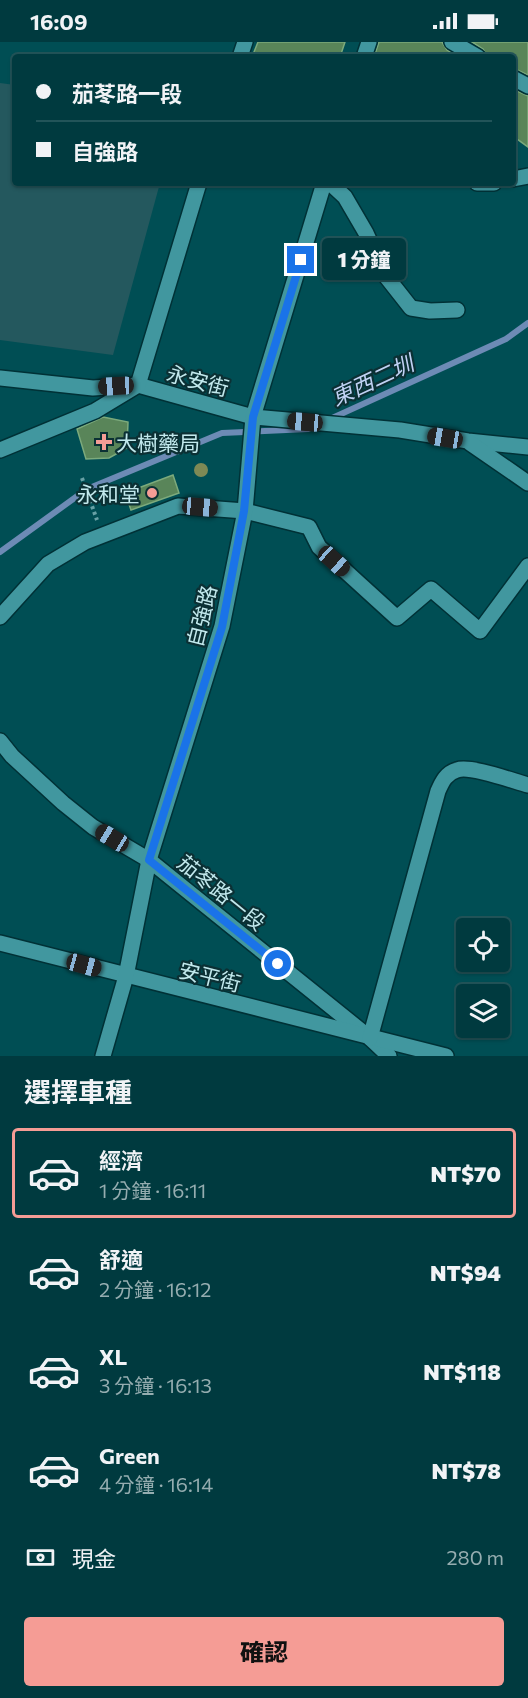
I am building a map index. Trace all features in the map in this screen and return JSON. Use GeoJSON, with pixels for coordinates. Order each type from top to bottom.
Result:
{"type":"FeatureCollection","features":[{"type":"Feature","properties":{"kind":"street"},"geometry":{"type":"LineString","coordinates":[[452,42],[473,54]]}},
{"type":"Feature","properties":{"kind":"street"},"geometry":{"type":"LineString","coordinates":[[0,450],[95,411],[138,385],[198,186]]}},
{"type":"Feature","properties":{"kind":"street","name":"自強路"},"geometry":{"type":"LineString","coordinates":[[103,1056],[126,976],[149,860],[222,627],[244,511],[253,417],[323,186]]}},
{"type":"Feature","properties":{"kind":"street"},"geometry":{"type":"LineString","coordinates":[[333,186],[345,197],[386,275],[411,308],[430,311],[457,310]]}},
{"type":"Feature","properties":{"kind":"street","name":"永安街"},"geometry":{"type":"LineString","coordinates":[[0,378],[93,387],[138,385],[253,417],[400,430],[468,441],[528,447]]}},
{"type":"Feature","properties":{"kind":"street"},"geometry":{"type":"LineString","coordinates":[[468,441],[528,483]]}},
{"type":"Feature","properties":{"kind":"street"},"geometry":{"type":"LineString","coordinates":[[0,616],[48,564],[85,542],[178,506],[244,511],[309,527],[319,547],[397,618],[431,589],[480,631],[528,566]]}},
{"type":"Feature","properties":{"kind":"street","name":"茄苳路一段"},"geometry":{"type":"LineString","coordinates":[[0,741],[12,756],[63,803],[93,827],[149,860],[370,1038],[389,1056]]}},
{"type":"Feature","properties":{"kind":"street"},"geometry":{"type":"LineString","coordinates":[[370,1038],[438,791],[444,778],[456,770],[469,769],[528,785]]}},
{"type":"Feature","properties":{"kind":"street","name":"安平街"},"geometry":{"type":"LineString","coordinates":[[0,943],[446,1056]]}},
{"type":"Feature","properties":{"kind":"path"},"geometry":{"type":"LineString","coordinates":[[82,478],[90,501]]}},
{"type":"Feature","properties":{"kind":"shaded area"},"geometry":{"type":"Polygon","coordinates":[[[0,83],[12,85],[12,186],[159,186],[113,355],[0,340],[0,83]]]}},
{"type":"Feature","properties":{"kind":"building"},"geometry":{"type":"Polygon","coordinates":[[[258,42],[345,42],[341,54],[253,54],[258,42]]]}},
{"type":"Feature","properties":{"kind":"building"},"geometry":{"type":"Polygon","coordinates":[[[379,42],[442,42],[447,50],[453,54],[375,54],[379,42]]]}},
{"type":"Feature","properties":{"kind":"building"},"geometry":{"type":"Polygon","coordinates":[[[472,42],[528,42],[528,75],[516,69],[516,54],[486,54],[472,42]]]}},
{"type":"Feature","properties":{"kind":"building"},"geometry":{"type":"Polygon","coordinates":[[[516,90],[528,96],[528,147],[516,138],[516,90]]]}},
{"type":"Feature","properties":{"kind":"building","name":"大樹藥局"},"geometry":{"type":"Polygon","coordinates":[[[103,417],[128,422],[127,448],[109,458],[86,459],[77,429],[103,417]]]}},
{"type":"Feature","properties":{"kind":"building","name":"永和堂"},"geometry":{"type":"Polygon","coordinates":[[[173,475],[179,493],[131,510],[125,493],[173,475]]]}},
{"type":"Feature","properties":{"kind":"waterway","name":"東西二圳"},"geometry":{"type":"LineString","coordinates":[[330,419],[506,339],[528,323]]}},
{"type":"Feature","properties":{"kind":"waterway","name":"東西二圳"},"geometry":{"type":"LineString","coordinates":[[0,552],[87,489],[222,433],[308,429],[315,426]]}},
{"type":"Feature","properties":{"kind":"place","name":"大樹藥局"},"geometry":{"type":"Point","coordinates":[104,442]}},
{"type":"Feature","properties":{"kind":"place","name":"永和堂"},"geometry":{"type":"Point","coordinates":[152,493]}},
{"type":"Feature","properties":{"kind":"route"},"geometry":{"type":"LineString","coordinates":[[278,964],[149,860],[222,627],[244,511],[253,417],[301,260]]}}]}
